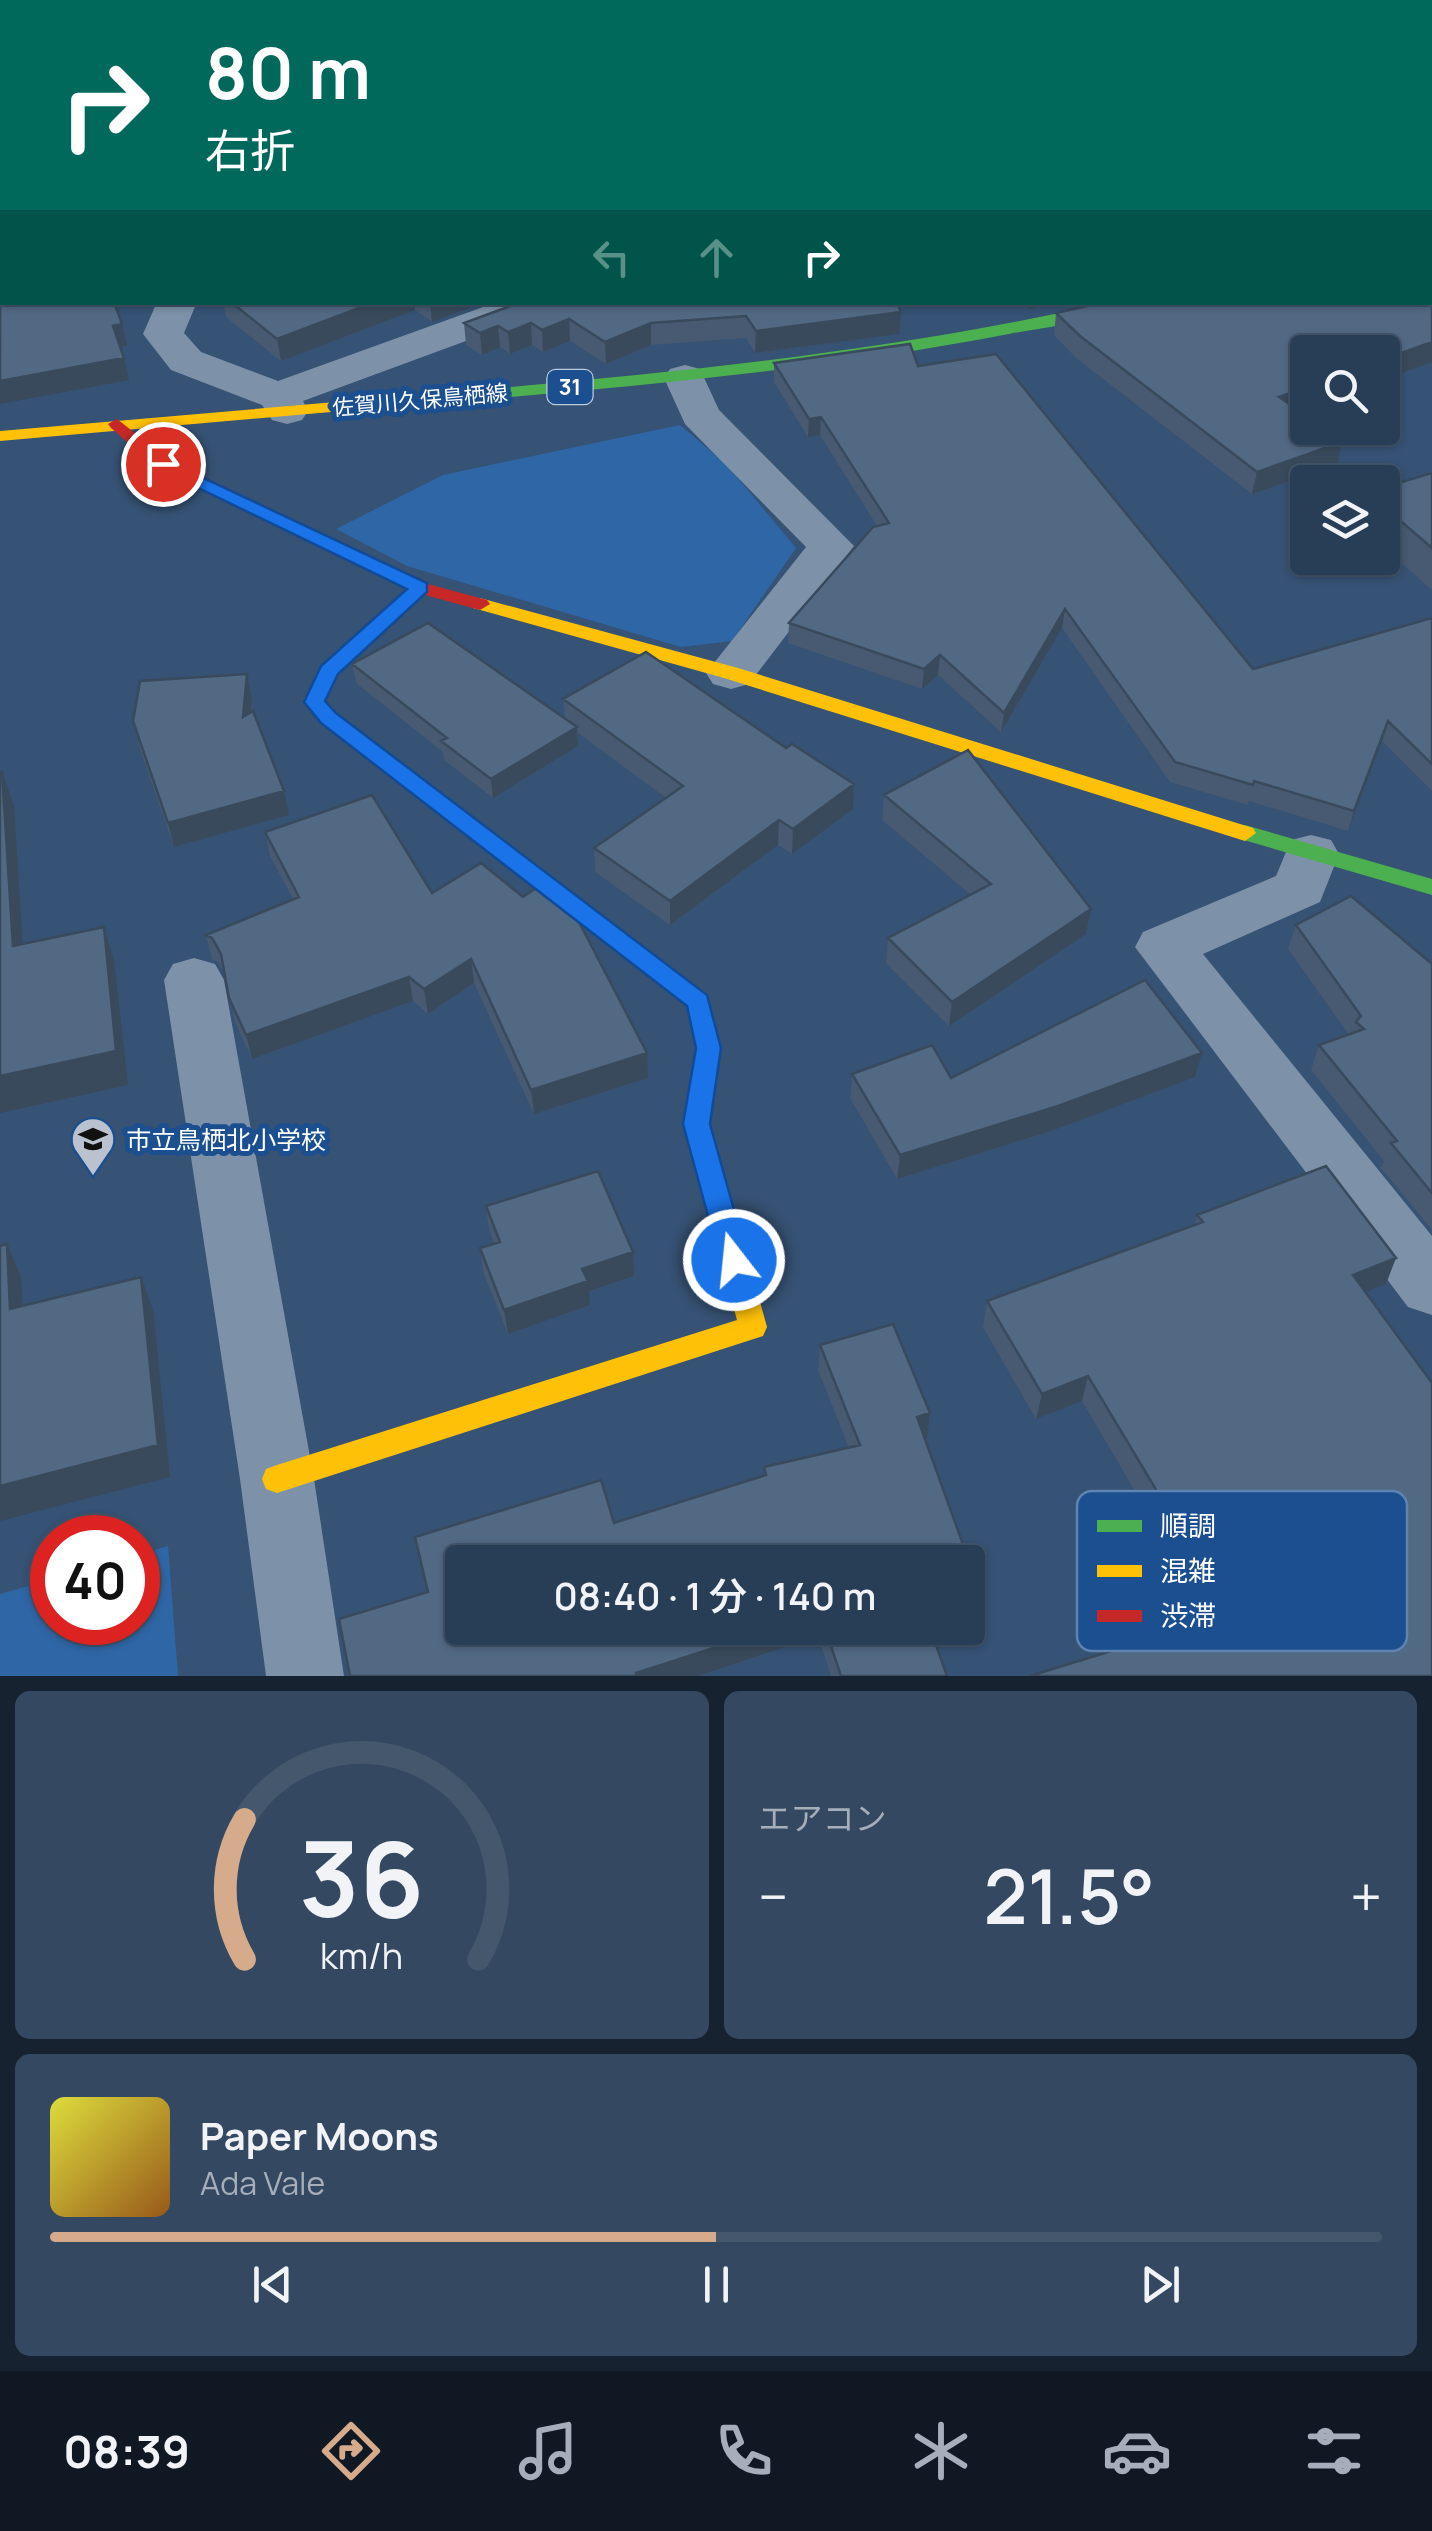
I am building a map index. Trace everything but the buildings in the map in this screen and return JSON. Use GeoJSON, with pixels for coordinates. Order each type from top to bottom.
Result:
{"type":"FeatureCollection","features":[{"type":"Feature","properties":{"kind":"street"},"geometry":{"type":"LineString","coordinates":[[176,305],[163,334],[186,361],[282,403],[528,305]]}},
{"type":"Feature","properties":{"kind":"street","name":"佐賀川久保鳥栖線"},"geometry":{"type":"LineString","coordinates":[[0,436],[282,403],[686,378],[874,356],[1046,326],[1123,305]]}},
{"type":"Feature","properties":{"kind":"street"},"geometry":{"type":"LineString","coordinates":[[686,378],[700,415],[831,546],[731,673]]}},
{"type":"Feature","properties":{"kind":"street"},"geometry":{"type":"LineString","coordinates":[[117,424],[163,464],[420,588],[731,673],[1312,854],[1432,887]]}},
{"type":"Feature","properties":{"kind":"street"},"geometry":{"type":"LineString","coordinates":[[277,1479],[753,1328],[696,1124],[709,1048],[698,1001],[329,718],[314,702],[329,671],[420,588]]}},
{"type":"Feature","properties":{"kind":"street"},"geometry":{"type":"LineString","coordinates":[[1312,854],[1300,888],[1164,948],[1432,1286]]}},
{"type":"Feature","properties":{"kind":"street"},"geometry":{"type":"LineString","coordinates":[[194,980],[277,1479],[305,1676]]}},
{"type":"Feature","properties":{"kind":"shaded area"},"geometry":{"type":"Polygon","coordinates":[[[680,425],[726,464],[796,548],[732,641],[681,647],[407,566],[336,529],[443,475],[680,425]]]}},
{"type":"Feature","properties":{"kind":"shaded area"},"geometry":{"type":"Polygon","coordinates":[[[168,1546],[178,1676],[0,1676],[0,1594],[30,1585],[30,1645],[160,1645],[160,1548],[168,1546]]]}},
{"type":"Feature","properties":{"kind":"traffic: fast"},"geometry":{"type":"LineString","coordinates":[[405,401],[680,376],[862,354],[953,340],[1120,305]]}},
{"type":"Feature","properties":{"kind":"traffic: fast"},"geometry":{"type":"LineString","coordinates":[[421,588],[329,671],[314,701],[329,718],[698,1001],[709,1049],[696,1124],[737,1269]]}},
{"type":"Feature","properties":{"kind":"traffic: fast"},"geometry":{"type":"LineString","coordinates":[[1245,833],[1432,887]]}},
{"type":"Feature","properties":{"kind":"traffic: slow"},"geometry":{"type":"LineString","coordinates":[[0,436],[405,401]]}},
{"type":"Feature","properties":{"kind":"traffic: slow"},"geometry":{"type":"LineString","coordinates":[[480,604],[731,673],[1245,833]]}},
{"type":"Feature","properties":{"kind":"traffic: slow"},"geometry":{"type":"LineString","coordinates":[[277,1479],[753,1327],[737,1269]]}},
{"type":"Feature","properties":{"kind":"traffic: jam"},"geometry":{"type":"LineString","coordinates":[[117,424],[163,464],[421,588],[480,604]]}},
{"type":"Feature","properties":{"kind":"place","name":"市立鳥栖北小学校"},"geometry":{"type":"Point","coordinates":[93,1177]}},
{"type":"Feature","properties":{"kind":"route"},"geometry":{"type":"LineString","coordinates":[[163,464],[420,588],[329,671],[314,702],[329,718],[698,1001],[709,1048],[696,1124],[734,1260]]}}]}
